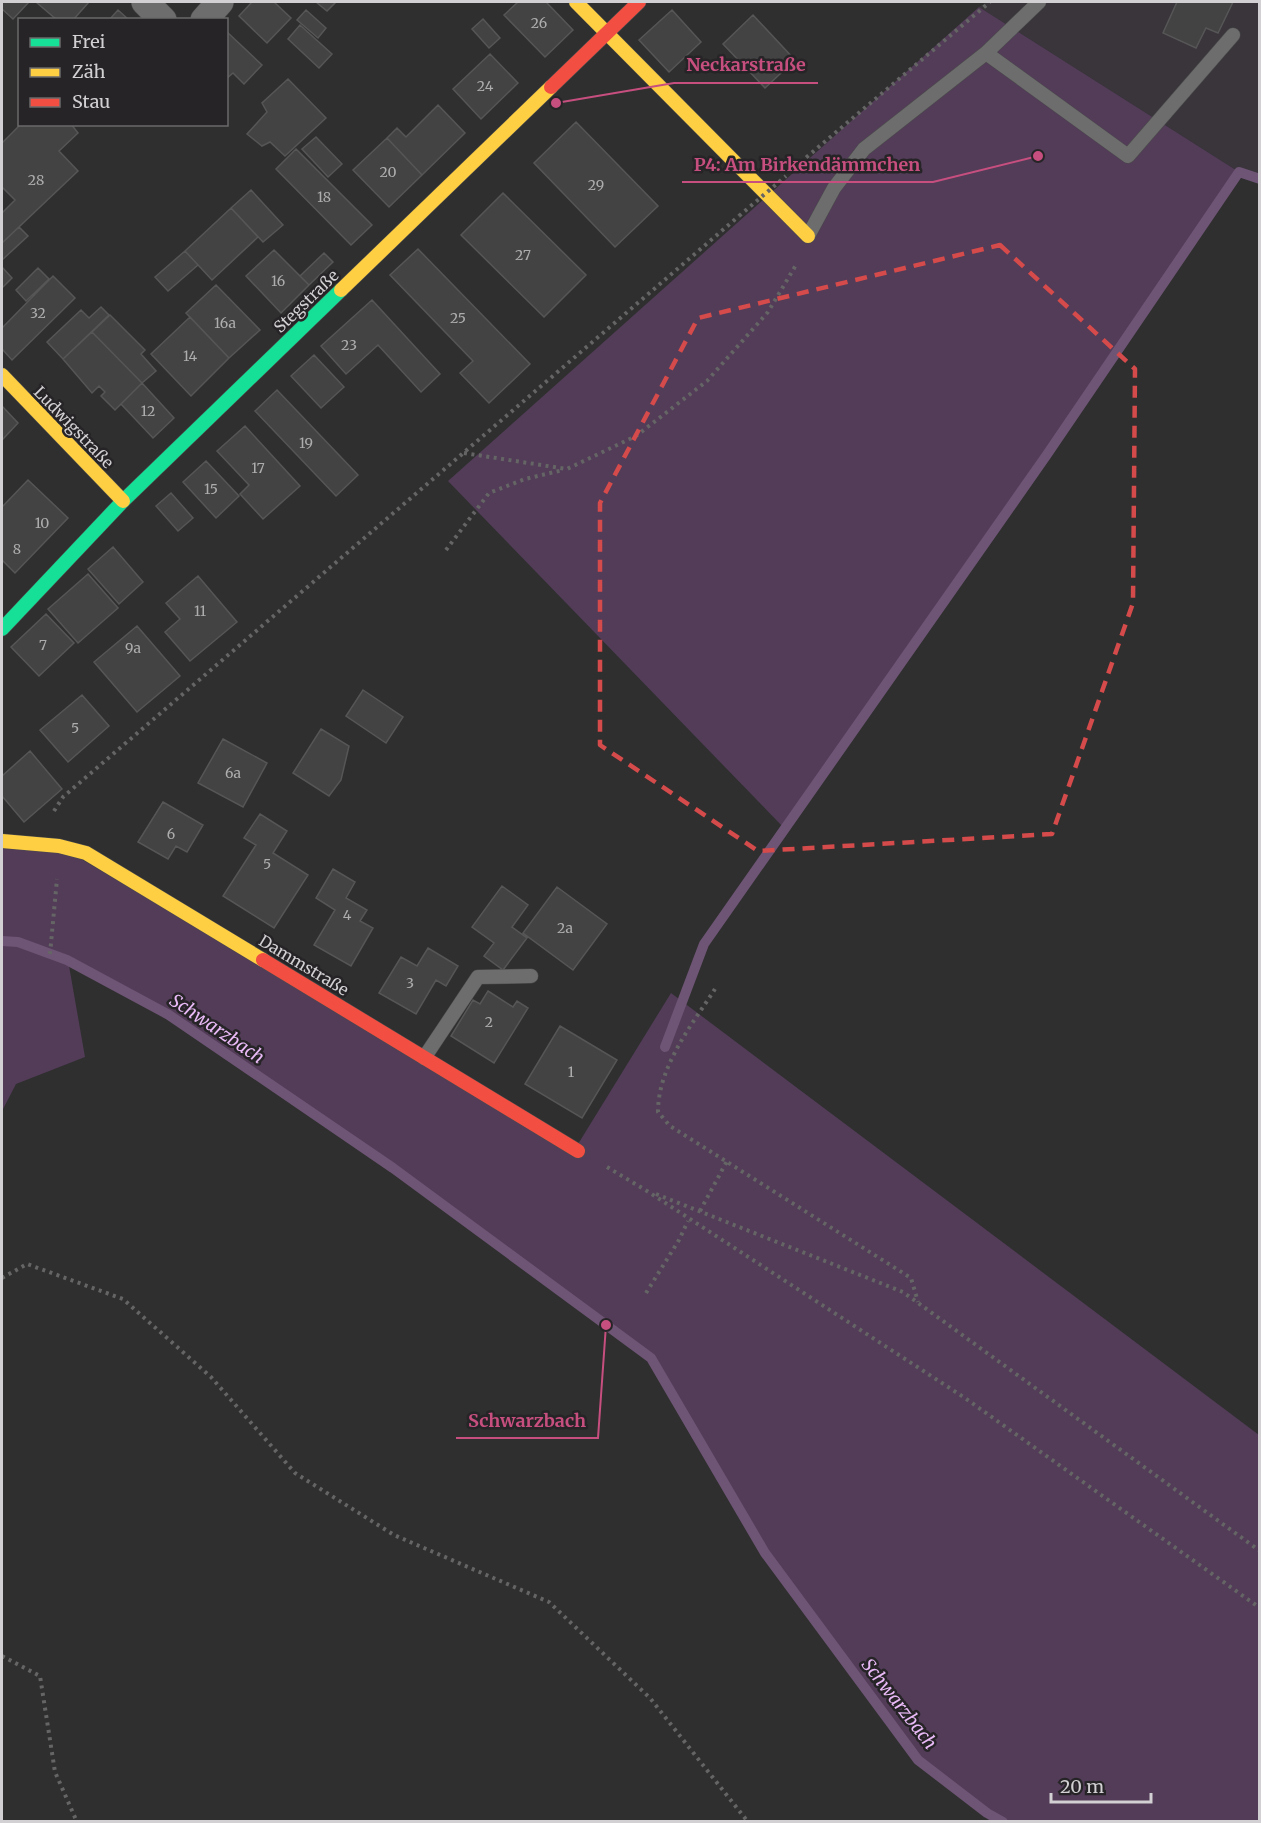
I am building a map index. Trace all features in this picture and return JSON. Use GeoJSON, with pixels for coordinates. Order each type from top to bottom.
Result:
{"type":"FeatureCollection","features":[{"type":"Feature","properties":{"kind":"street"},"geometry":{"type":"LineString","coordinates":[[144,2],[161,18]]}},
{"type":"Feature","properties":{"kind":"street"},"geometry":{"type":"LineString","coordinates":[[206,18],[220,2]]}},
{"type":"Feature","properties":{"kind":"street"},"geometry":{"type":"LineString","coordinates":[[576,2],[808,236]]}},
{"type":"Feature","properties":{"kind":"street","name":"Stegstraße"},"geometry":{"type":"LineString","coordinates":[[2,629],[123,501],[639,2]]}},
{"type":"Feature","properties":{"kind":"street","name":"Ludwigstraße"},"geometry":{"type":"LineString","coordinates":[[2,375],[123,501]]}},
{"type":"Feature","properties":{"kind":"street","name":"Dammstraße"},"geometry":{"type":"LineString","coordinates":[[2,841],[59,846],[86,853],[578,1151]]}},
{"type":"Feature","properties":{"kind":"lane"},"geometry":{"type":"LineString","coordinates":[[808,236],[834,188],[864,150],[986,53],[1039,2]]}},
{"type":"Feature","properties":{"kind":"lane"},"geometry":{"type":"LineString","coordinates":[[986,53],[1128,156],[1233,35]]}},
{"type":"Feature","properties":{"kind":"lane"},"geometry":{"type":"LineString","coordinates":[[424,1058],[478,977],[531,976]]}},
{"type":"Feature","properties":{"kind":"path"},"geometry":{"type":"LineString","coordinates":[[34,844],[63,797],[990,2]]}},
{"type":"Feature","properties":{"kind":"path"},"geometry":{"type":"LineString","coordinates":[[446,550],[489,493],[525,478],[567,469],[636,436],[707,381],[768,312],[792,275],[808,236]]}},
{"type":"Feature","properties":{"kind":"path"},"geometry":{"type":"LineString","coordinates":[[463,453],[567,469]]}},
{"type":"Feature","properties":{"kind":"path"},"geometry":{"type":"LineString","coordinates":[[50,954],[59,846]]}},
{"type":"Feature","properties":{"kind":"path"},"geometry":{"type":"LineString","coordinates":[[715,989],[678,1047],[657,1090],[657,1112],[670,1126],[911,1278],[918,1303]]}},
{"type":"Feature","properties":{"kind":"path"},"geometry":{"type":"LineString","coordinates":[[578,1151],[647,1191],[965,1398],[1260,1608]]}},
{"type":"Feature","properties":{"kind":"path"},"geometry":{"type":"LineString","coordinates":[[700,1211],[727,1161]]}},
{"type":"Feature","properties":{"kind":"path"},"geometry":{"type":"LineString","coordinates":[[647,1191],[903,1292],[1260,1551]]}},
{"type":"Feature","properties":{"kind":"path"},"geometry":{"type":"LineString","coordinates":[[646,1293],[688,1221]]}},
{"type":"Feature","properties":{"kind":"path"},"geometry":{"type":"LineString","coordinates":[[2,1278],[27,1264],[123,1299],[211,1377],[295,1473],[394,1535],[549,1602],[650,1698],[748,1821]]}},
{"type":"Feature","properties":{"kind":"path"},"geometry":{"type":"LineString","coordinates":[[2,1656],[40,1676],[55,1772],[77,1821]]}},
{"type":"Feature","properties":{"kind":"highlighted area"},"geometry":{"type":"Polygon","coordinates":[[[1000,245],[1135,369],[1133,603],[1052,834],[758,851],[600,745],[600,503],[698,318],[1000,245]]]}},
{"type":"Feature","properties":{"kind":"shaded area"},"geometry":{"type":"Polygon","coordinates":[[[987,2],[1259,2],[1259,177],[1239,172],[979,7],[987,2]]]}},
{"type":"Feature","properties":{"kind":"shaded area"},"geometry":{"type":"Polygon","coordinates":[[[979,7],[1239,172],[1259,177],[1259,179],[1239,173],[1046,456],[784,828],[448,481],[979,7]]]}},
{"type":"Feature","properties":{"kind":"shaded area"},"geometry":{"type":"Polygon","coordinates":[[[2,841],[59,846],[575,1149],[671,993],[1259,1435],[1259,1821],[1003,1822],[987,1813],[918,1760],[765,1553],[651,1358],[393,1168],[169,1015],[68,960],[85,1057],[16,1084],[2,1111],[2,841]]]}},
{"type":"Feature","properties":{"kind":"building"},"geometry":{"type":"Polygon","coordinates":[[[2,2],[29,2],[13,19],[2,9],[2,2]]]}},
{"type":"Feature","properties":{"kind":"building"},"geometry":{"type":"Polygon","coordinates":[[[36,2],[89,2],[75,18],[55,18],[36,2]]]}},
{"type":"Feature","properties":{"kind":"building"},"geometry":{"type":"Polygon","coordinates":[[[252,2],[274,2],[291,18],[267,43],[239,16],[252,2]]]}},
{"type":"Feature","properties":{"kind":"building"},"geometry":{"type":"Polygon","coordinates":[[[316,2],[336,2],[327,11],[316,2]]]}},
{"type":"Feature","properties":{"kind":"building"},"geometry":{"type":"Polygon","coordinates":[[[518,2],[546,2],[573,30],[545,57],[504,15],[518,2]]]}},
{"type":"Feature","properties":{"kind":"building"},"geometry":{"type":"Polygon","coordinates":[[[1177,2],[1233,2],[1218,33],[1206,28],[1196,48],[1163,33],[1177,2]]]}},
{"type":"Feature","properties":{"kind":"building"},"geometry":{"type":"Polygon","coordinates":[[[118,10],[127,18],[111,18],[118,10]]]}},
{"type":"Feature","properties":{"kind":"building"},"geometry":{"type":"Polygon","coordinates":[[[306,10],[326,28],[318,38],[297,20],[306,10]]]}},
{"type":"Feature","properties":{"kind":"building"},"geometry":{"type":"Polygon","coordinates":[[[672,10],[701,42],[669,72],[639,40],[672,10]]]}},
{"type":"Feature","properties":{"kind":"building"},"geometry":{"type":"Polygon","coordinates":[[[753,15],[795,60],[765,88],[723,44],[753,15]]]}},
{"type":"Feature","properties":{"kind":"building"},"geometry":{"type":"Polygon","coordinates":[[[483,19],[500,38],[489,48],[472,29],[483,19]]]}},
{"type":"Feature","properties":{"kind":"building"},"geometry":{"type":"Polygon","coordinates":[[[300,25],[332,54],[319,68],[288,39],[300,25]]]}},
{"type":"Feature","properties":{"kind":"building"},"geometry":{"type":"Polygon","coordinates":[[[228,33],[262,65],[244,84],[233,73],[228,77],[228,33]]]}},
{"type":"Feature","properties":{"kind":"building"},"geometry":{"type":"Polygon","coordinates":[[[490,54],[518,83],[481,119],[453,89],[490,54]]]}},
{"type":"Feature","properties":{"kind":"building"},"geometry":{"type":"Polygon","coordinates":[[[288,79],[326,118],[285,156],[270,142],[262,146],[247,134],[267,112],[262,103],[288,79]]]}},
{"type":"Feature","properties":{"kind":"building"},"geometry":{"type":"Polygon","coordinates":[[[438,105],[465,133],[422,175],[387,138],[397,128],[406,137],[438,105]]]}},
{"type":"Feature","properties":{"kind":"building"},"geometry":{"type":"Polygon","coordinates":[[[576,122],[658,206],[615,247],[534,163],[576,122]]]}},
{"type":"Feature","properties":{"kind":"building"},"geometry":{"type":"Polygon","coordinates":[[[19,126],[73,126],[78,133],[59,151],[78,171],[2,243],[2,213],[15,200],[3,188],[2,190],[2,143],[19,126]]]}},
{"type":"Feature","properties":{"kind":"building"},"geometry":{"type":"Polygon","coordinates":[[[316,137],[342,164],[328,177],[302,149],[316,137]]]}},
{"type":"Feature","properties":{"kind":"building"},"geometry":{"type":"Polygon","coordinates":[[[387,138],[422,175],[389,207],[353,170],[387,138]]]}},
{"type":"Feature","properties":{"kind":"building"},"geometry":{"type":"Polygon","coordinates":[[[296,149],[372,225],[351,245],[276,169],[296,149]]]}},
{"type":"Feature","properties":{"kind":"building"},"geometry":{"type":"Polygon","coordinates":[[[251,190],[283,225],[263,242],[231,208],[251,190]]]}},
{"type":"Feature","properties":{"kind":"building"},"geometry":{"type":"Polygon","coordinates":[[[503,193],[586,275],[544,317],[461,235],[503,193]]]}},
{"type":"Feature","properties":{"kind":"building"},"geometry":{"type":"Polygon","coordinates":[[[231,208],[258,237],[212,280],[185,251],[231,208]]]}},
{"type":"Feature","properties":{"kind":"building"},"geometry":{"type":"Polygon","coordinates":[[[19,227],[28,236],[2,260],[2,243],[19,227]]]}},
{"type":"Feature","properties":{"kind":"building"},"geometry":{"type":"Polygon","coordinates":[[[418,249],[530,364],[489,403],[460,373],[473,361],[390,275],[418,249]]]}},
{"type":"Feature","properties":{"kind":"building"},"geometry":{"type":"Polygon","coordinates":[[[274,250],[309,285],[281,313],[246,276],[274,250]]]}},
{"type":"Feature","properties":{"kind":"building"},"geometry":{"type":"Polygon","coordinates":[[[185,251],[198,265],[168,291],[155,277],[185,251]]]}},
{"type":"Feature","properties":{"kind":"building"},"geometry":{"type":"Polygon","coordinates":[[[324,253],[333,262],[309,285],[300,276],[324,253]]]}},
{"type":"Feature","properties":{"kind":"building"},"geometry":{"type":"Polygon","coordinates":[[[2,267],[12,278],[2,288],[2,267]]]}},
{"type":"Feature","properties":{"kind":"building"},"geometry":{"type":"Polygon","coordinates":[[[38,268],[49,279],[26,301],[16,290],[38,268]]]}},
{"type":"Feature","properties":{"kind":"building"},"geometry":{"type":"Polygon","coordinates":[[[53,276],[75,298],[12,360],[2,349],[2,328],[53,276]]]}},
{"type":"Feature","properties":{"kind":"building"},"geometry":{"type":"Polygon","coordinates":[[[216,285],[260,330],[229,358],[186,313],[216,285]]]}},
{"type":"Feature","properties":{"kind":"building"},"geometry":{"type":"Polygon","coordinates":[[[372,300],[440,374],[421,392],[378,345],[346,374],[321,346],[372,300]]]}},
{"type":"Feature","properties":{"kind":"building"},"geometry":{"type":"Polygon","coordinates":[[[101,307],[109,315],[63,359],[47,342],[81,310],[89,318],[101,307]]]}},
{"type":"Feature","properties":{"kind":"building"},"geometry":{"type":"Polygon","coordinates":[[[110,315],[145,350],[141,354],[156,371],[142,383],[92,332],[110,315]]]}},
{"type":"Feature","properties":{"kind":"building"},"geometry":{"type":"Polygon","coordinates":[[[190,317],[229,358],[191,396],[151,354],[190,317]]]}},
{"type":"Feature","properties":{"kind":"building"},"geometry":{"type":"Polygon","coordinates":[[[92,332],[142,383],[115,410],[101,396],[105,392],[99,386],[92,393],[63,359],[92,332]]]}},
{"type":"Feature","properties":{"kind":"building"},"geometry":{"type":"Polygon","coordinates":[[[314,355],[344,387],[321,408],[291,376],[314,355]]]}},
{"type":"Feature","properties":{"kind":"building"},"geometry":{"type":"Polygon","coordinates":[[[142,383],[174,418],[153,438],[121,404],[142,383]]]}},
{"type":"Feature","properties":{"kind":"building"},"geometry":{"type":"Polygon","coordinates":[[[277,390],[358,475],[336,496],[255,411],[277,390]]]}},
{"type":"Feature","properties":{"kind":"building"},"geometry":{"type":"Polygon","coordinates":[[[2,406],[18,423],[2,440],[2,406]]]}},
{"type":"Feature","properties":{"kind":"building"},"geometry":{"type":"Polygon","coordinates":[[[245,426],[300,486],[263,519],[240,494],[249,485],[217,451],[245,426]]]}},
{"type":"Feature","properties":{"kind":"building"},"geometry":{"type":"Polygon","coordinates":[[[206,461],[239,496],[216,518],[183,482],[206,461]]]}},
{"type":"Feature","properties":{"kind":"building"},"geometry":{"type":"Polygon","coordinates":[[[28,480],[68,518],[15,573],[2,560],[2,507],[28,480]]]}},
{"type":"Feature","properties":{"kind":"building"},"geometry":{"type":"Polygon","coordinates":[[[171,493],[193,518],[178,531],[156,506],[171,493]]]}},
{"type":"Feature","properties":{"kind":"building"},"geometry":{"type":"Polygon","coordinates":[[[113,547],[143,582],[119,604],[88,569],[113,547]]]}},
{"type":"Feature","properties":{"kind":"building"},"geometry":{"type":"Polygon","coordinates":[[[88,574],[118,608],[78,643],[48,609],[88,574]]]}},
{"type":"Feature","properties":{"kind":"building"},"geometry":{"type":"Polygon","coordinates":[[[198,576],[237,622],[190,661],[165,632],[180,619],[166,603],[198,576]]]}},
{"type":"Feature","properties":{"kind":"building"},"geometry":{"type":"Polygon","coordinates":[[[46,614],[74,643],[39,676],[11,647],[46,614]]]}},
{"type":"Feature","properties":{"kind":"building"},"geometry":{"type":"Polygon","coordinates":[[[137,626],[180,676],[137,712],[94,662],[137,626]]]}},
{"type":"Feature","properties":{"kind":"building"},"geometry":{"type":"Polygon","coordinates":[[[363,690],[403,717],[386,743],[346,716],[363,690]]]}},
{"type":"Feature","properties":{"kind":"building"},"geometry":{"type":"Polygon","coordinates":[[[82,695],[109,726],[68,762],[40,730],[82,695]]]}},
{"type":"Feature","properties":{"kind":"building"},"geometry":{"type":"Polygon","coordinates":[[[321,729],[349,746],[341,780],[329,796],[293,773],[321,729]]]}},
{"type":"Feature","properties":{"kind":"building"},"geometry":{"type":"Polygon","coordinates":[[[223,739],[267,763],[243,807],[198,783],[223,739]]]}},
{"type":"Feature","properties":{"kind":"building"},"geometry":{"type":"Polygon","coordinates":[[[30,751],[62,789],[24,822],[2,796],[2,776],[30,751]]]}},
{"type":"Feature","properties":{"kind":"building"},"geometry":{"type":"Polygon","coordinates":[[[163,802],[203,825],[187,852],[176,846],[168,859],[138,842],[163,802]]]}},
{"type":"Feature","properties":{"kind":"building"},"geometry":{"type":"Polygon","coordinates":[[[260,814],[287,831],[273,853],[308,875],[274,928],[223,896],[256,845],[244,838],[260,814]]]}},
{"type":"Feature","properties":{"kind":"building"},"geometry":{"type":"Polygon","coordinates":[[[333,869],[355,882],[346,898],[367,910],[360,921],[373,928],[351,966],[314,945],[335,910],[316,898],[333,869]]]}},
{"type":"Feature","properties":{"kind":"building"},"geometry":{"type":"Polygon","coordinates":[[[502,886],[528,905],[512,927],[527,938],[503,970],[484,956],[494,943],[472,927],[502,886]]]}},
{"type":"Feature","properties":{"kind":"building"},"geometry":{"type":"Polygon","coordinates":[[[557,887],[607,924],[573,970],[523,933],[557,887]]]}},
{"type":"Feature","properties":{"kind":"building"},"geometry":{"type":"Polygon","coordinates":[[[428,948],[458,966],[446,986],[436,980],[416,1014],[379,993],[401,957],[417,966],[428,948]]]}},
{"type":"Feature","properties":{"kind":"building"},"geometry":{"type":"Polygon","coordinates":[[[488,991],[513,1007],[517,1001],[528,1008],[494,1063],[451,1036],[473,1000],[480,1004],[488,991]]]}},
{"type":"Feature","properties":{"kind":"building"},"geometry":{"type":"Polygon","coordinates":[[[560,1026],[617,1060],[582,1118],[525,1084],[560,1026]]]}},
{"type":"Feature","properties":{"kind":"waterway"},"geometry":{"type":"LineString","coordinates":[[665,1047],[704,944],[1046,456],[1239,172],[1260,179]]}},
{"type":"Feature","properties":{"kind":"waterway","name":"Schwarzbach"},"geometry":{"type":"LineString","coordinates":[[2,941],[18,942],[67,960],[169,1015],[393,1168],[651,1358],[765,1553],[918,1760],[987,1813],[1003,1822]]}},
{"type":"Feature","properties":{"kind":"traffic: fast"},"geometry":{"type":"LineString","coordinates":[[2,629],[123,501],[341,290]]}},
{"type":"Feature","properties":{"kind":"traffic: slow"},"geometry":{"type":"LineString","coordinates":[[576,2],[808,236]]}},
{"type":"Feature","properties":{"kind":"traffic: slow"},"geometry":{"type":"LineString","coordinates":[[341,290],[551,87]]}},
{"type":"Feature","properties":{"kind":"traffic: slow"},"geometry":{"type":"LineString","coordinates":[[2,375],[123,501]]}},
{"type":"Feature","properties":{"kind":"traffic: slow"},"geometry":{"type":"LineString","coordinates":[[2,841],[59,846],[86,853],[263,960]]}},
{"type":"Feature","properties":{"kind":"traffic: jam"},"geometry":{"type":"LineString","coordinates":[[551,87],[639,2]]}},
{"type":"Feature","properties":{"kind":"traffic: jam"},"geometry":{"type":"LineString","coordinates":[[263,960],[578,1151]]}},
{"type":"Feature","properties":{"kind":"place","name":"Neckarstraße"},"geometry":{"type":"Point","coordinates":[556,103]}},
{"type":"Feature","properties":{"kind":"place","name":"P4: Am Birkendämmchen"},"geometry":{"type":"Point","coordinates":[1038,156]}},
{"type":"Feature","properties":{"kind":"place","name":"Schwarzbach"},"geometry":{"type":"Point","coordinates":[606,1325]}}]}
